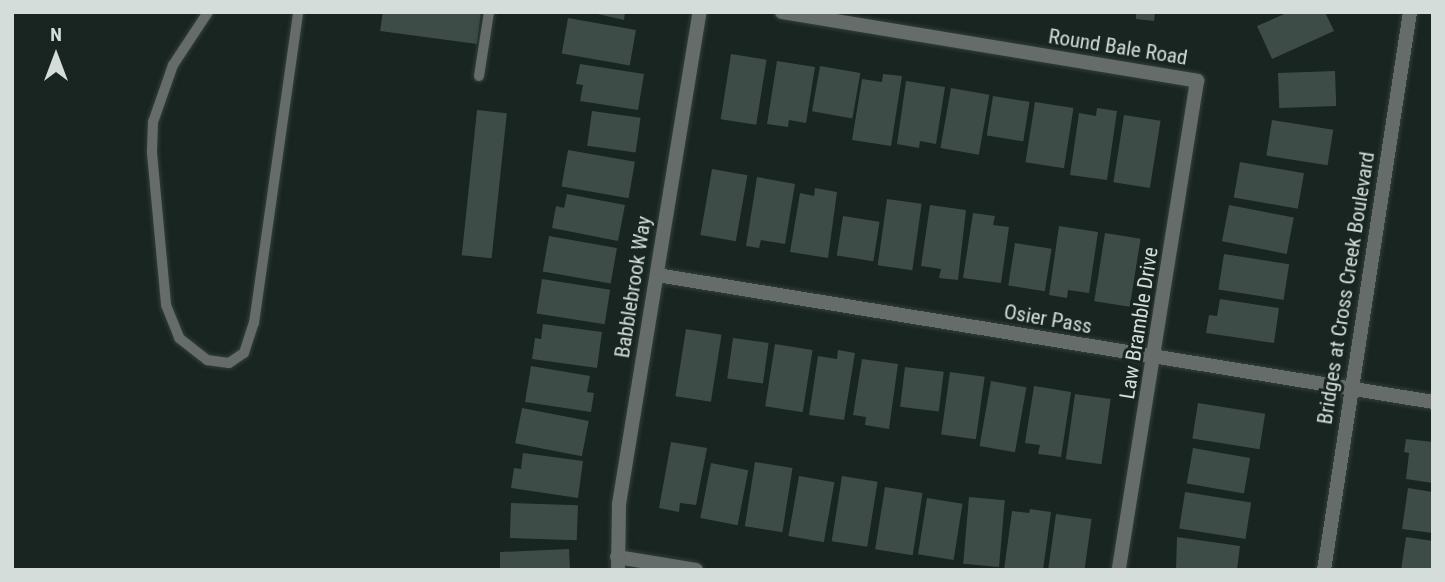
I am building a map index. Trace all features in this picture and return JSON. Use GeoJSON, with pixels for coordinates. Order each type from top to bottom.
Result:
{"type":"FeatureCollection","features":[{"type":"Feature","properties":{"kind":"street","name":"Babblebrook Way"},"geometry":{"type":"LineString","coordinates":[[617,563],[619,504],[700,12]]}},
{"type":"Feature","properties":{"kind":"street","name":"Round Bale Road"},"geometry":{"type":"LineString","coordinates":[[782,12],[1197,81]]}},
{"type":"Feature","properties":{"kind":"street","name":"Bridges at Cross Creek Boulevard"},"geometry":{"type":"LineString","coordinates":[[1324,570],[1410,12]]}},
{"type":"Feature","properties":{"kind":"street","name":"Law Bramble Drive"},"geometry":{"type":"LineString","coordinates":[[1119,570],[1156,359],[1197,81]]}},
{"type":"Feature","properties":{"kind":"street","name":"Osier Pass"},"geometry":{"type":"LineString","coordinates":[[657,275],[1156,359],[1433,402]]}},
{"type":"Feature","properties":{"kind":"street"},"geometry":{"type":"LineString","coordinates":[[617,563],[696,570]]}},
{"type":"Feature","properties":{"kind":"lane"},"geometry":{"type":"LineString","coordinates":[[208,12],[173,65],[153,122],[152,153],[166,305],[179,338],[207,360],[229,363],[244,353],[254,323],[298,12]]}},
{"type":"Feature","properties":{"kind":"lane"},"geometry":{"type":"LineString","coordinates":[[479,76],[489,12]]}},
{"type":"Feature","properties":{"kind":"building"},"geometry":{"type":"Polygon","coordinates":[[[383,12],[481,12],[477,44],[380,31],[383,12]]]}},
{"type":"Feature","properties":{"kind":"building"},"geometry":{"type":"Polygon","coordinates":[[[589,12],[625,12],[624,20],[589,12]]]}},
{"type":"Feature","properties":{"kind":"building"},"geometry":{"type":"Polygon","coordinates":[[[1136,12],[1155,12],[1154,21],[1136,19],[1136,12]]]}},
{"type":"Feature","properties":{"kind":"building"},"geometry":{"type":"Polygon","coordinates":[[[1289,12],[1325,12],[1334,31],[1272,59],[1257,26],[1289,12]]]}},
{"type":"Feature","properties":{"kind":"building"},"geometry":{"type":"Polygon","coordinates":[[[568,18],[636,30],[630,65],[562,53],[568,18]]]}},
{"type":"Feature","properties":{"kind":"building"},"geometry":{"type":"Polygon","coordinates":[[[731,54],[767,60],[756,125],[721,119],[731,54]]]}},
{"type":"Feature","properties":{"kind":"building"},"geometry":{"type":"Polygon","coordinates":[[[777,61],[815,67],[806,123],[789,120],[788,127],[767,124],[777,61]]]}},
{"type":"Feature","properties":{"kind":"building"},"geometry":{"type":"Polygon","coordinates":[[[580,64],[644,74],[638,110],[580,101],[583,85],[576,84],[580,64]]]}},
{"type":"Feature","properties":{"kind":"building"},"geometry":{"type":"Polygon","coordinates":[[[820,66],[860,73],[852,118],[812,111],[820,66]]]}},
{"type":"Feature","properties":{"kind":"building"},"geometry":{"type":"Polygon","coordinates":[[[1335,71],[1336,106],[1279,108],[1278,73],[1335,71]]]}},
{"type":"Feature","properties":{"kind":"building"},"geometry":{"type":"Polygon","coordinates":[[[883,74],[902,76],[891,146],[852,140],[862,79],[882,82],[883,74]]]}},
{"type":"Feature","properties":{"kind":"building"},"geometry":{"type":"Polygon","coordinates":[[[906,81],[945,87],[936,144],[920,141],[919,148],[897,144],[906,81]]]}},
{"type":"Feature","properties":{"kind":"building"},"geometry":{"type":"Polygon","coordinates":[[[951,88],[989,95],[979,155],[940,148],[951,88]]]}},
{"type":"Feature","properties":{"kind":"building"},"geometry":{"type":"Polygon","coordinates":[[[993,96],[1030,102],[1023,141],[987,136],[993,96]]]}},
{"type":"Feature","properties":{"kind":"building"},"geometry":{"type":"Polygon","coordinates":[[[1035,102],[1074,108],[1064,168],[1025,162],[1035,102]]]}},
{"type":"Feature","properties":{"kind":"building"},"geometry":{"type":"Polygon","coordinates":[[[1097,108],[1117,111],[1107,180],[1070,175],[1079,113],[1096,116],[1097,108]]]}},
{"type":"Feature","properties":{"kind":"building"},"geometry":{"type":"Polygon","coordinates":[[[477,110],[507,113],[492,258],[462,255],[477,110]]]}},
{"type":"Feature","properties":{"kind":"building"},"geometry":{"type":"Polygon","coordinates":[[[592,111],[641,118],[636,152],[587,146],[592,111]]]}},
{"type":"Feature","properties":{"kind":"building"},"geometry":{"type":"Polygon","coordinates":[[[1124,115],[1161,121],[1150,188],[1113,182],[1124,115]]]}},
{"type":"Feature","properties":{"kind":"building"},"geometry":{"type":"Polygon","coordinates":[[[1272,120],[1333,130],[1328,165],[1266,156],[1272,120]]]}},
{"type":"Feature","properties":{"kind":"building"},"geometry":{"type":"Polygon","coordinates":[[[568,150],[635,162],[629,198],[562,186],[568,150]]]}},
{"type":"Feature","properties":{"kind":"building"},"geometry":{"type":"Polygon","coordinates":[[[1240,162],[1304,173],[1298,209],[1234,197],[1240,162]]]}},
{"type":"Feature","properties":{"kind":"building"},"geometry":{"type":"Polygon","coordinates":[[[712,169],[747,175],[736,241],[700,235],[712,169]]]}},
{"type":"Feature","properties":{"kind":"building"},"geometry":{"type":"Polygon","coordinates":[[[757,177],[795,184],[785,244],[761,240],[759,248],[746,246],[757,177]]]}},
{"type":"Feature","properties":{"kind":"building"},"geometry":{"type":"Polygon","coordinates":[[[815,188],[837,192],[828,258],[790,252],[800,193],[814,196],[815,188]]]}},
{"type":"Feature","properties":{"kind":"building"},"geometry":{"type":"Polygon","coordinates":[[[567,194],[625,205],[618,241],[552,228],[556,206],[564,208],[567,194]]]}},
{"type":"Feature","properties":{"kind":"building"},"geometry":{"type":"Polygon","coordinates":[[[887,199],[922,204],[912,270],[878,265],[887,199]]]}},
{"type":"Feature","properties":{"kind":"building"},"geometry":{"type":"Polygon","coordinates":[[[930,205],[966,210],[958,280],[939,278],[941,269],[921,266],[930,205]]]}},
{"type":"Feature","properties":{"kind":"building"},"geometry":{"type":"Polygon","coordinates":[[[1229,205],[1294,218],[1287,254],[1222,241],[1229,205]]]}},
{"type":"Feature","properties":{"kind":"building"},"geometry":{"type":"Polygon","coordinates":[[[973,213],[995,216],[993,225],[1009,227],[1001,283],[963,278],[973,213]]]}},
{"type":"Feature","properties":{"kind":"building"},"geometry":{"type":"Polygon","coordinates":[[[843,216],[880,222],[873,261],[837,256],[843,216]]]}},
{"type":"Feature","properties":{"kind":"building"},"geometry":{"type":"Polygon","coordinates":[[[1059,226],[1098,232],[1089,293],[1068,290],[1067,298],[1049,295],[1059,226]]]}},
{"type":"Feature","properties":{"kind":"building"},"geometry":{"type":"Polygon","coordinates":[[[1105,233],[1141,239],[1130,307],[1094,301],[1105,233]]]}},
{"type":"Feature","properties":{"kind":"building"},"geometry":{"type":"Polygon","coordinates":[[[549,236],[617,248],[611,283],[543,271],[549,236]]]}},
{"type":"Feature","properties":{"kind":"building"},"geometry":{"type":"Polygon","coordinates":[[[1015,243],[1052,249],[1045,291],[1008,285],[1015,243]]]}},
{"type":"Feature","properties":{"kind":"building"},"geometry":{"type":"Polygon","coordinates":[[[1224,254],[1289,264],[1284,300],[1218,290],[1224,254]]]}},
{"type":"Feature","properties":{"kind":"building"},"geometry":{"type":"Polygon","coordinates":[[[542,279],[610,290],[605,324],[537,314],[542,279]]]}},
{"type":"Feature","properties":{"kind":"building"},"geometry":{"type":"Polygon","coordinates":[[[1220,299],[1279,308],[1274,343],[1206,333],[1209,315],[1217,316],[1220,299]]]}},
{"type":"Feature","properties":{"kind":"building"},"geometry":{"type":"Polygon","coordinates":[[[543,324],[602,332],[597,368],[532,359],[535,338],[541,339],[543,324]]]}},
{"type":"Feature","properties":{"kind":"building"},"geometry":{"type":"Polygon","coordinates":[[[686,329],[722,335],[711,402],[675,396],[686,329]]]}},
{"type":"Feature","properties":{"kind":"building"},"geometry":{"type":"Polygon","coordinates":[[[733,338],[769,343],[763,384],[727,379],[733,338]]]}},
{"type":"Feature","properties":{"kind":"building"},"geometry":{"type":"Polygon","coordinates":[[[775,344],[813,350],[803,412],[765,406],[775,344]]]}},
{"type":"Feature","properties":{"kind":"building"},"geometry":{"type":"Polygon","coordinates":[[[838,350],[855,353],[844,420],[809,415],[818,356],[837,359],[838,350]]]}},
{"type":"Feature","properties":{"kind":"building"},"geometry":{"type":"Polygon","coordinates":[[[862,359],[898,364],[889,429],[865,425],[866,417],[853,415],[862,359]]]}},
{"type":"Feature","properties":{"kind":"building"},"geometry":{"type":"Polygon","coordinates":[[[531,366],[590,376],[587,392],[594,393],[591,412],[525,402],[531,366]]]}},
{"type":"Feature","properties":{"kind":"building"},"geometry":{"type":"Polygon","coordinates":[[[905,367],[944,372],[939,411],[900,407],[905,367]]]}},
{"type":"Feature","properties":{"kind":"building"},"geometry":{"type":"Polygon","coordinates":[[[950,372],[985,377],[976,439],[941,434],[950,372]]]}},
{"type":"Feature","properties":{"kind":"building"},"geometry":{"type":"Polygon","coordinates":[[[991,381],[1026,387],[1015,452],[980,446],[991,381]]]}},
{"type":"Feature","properties":{"kind":"building"},"geometry":{"type":"Polygon","coordinates":[[[1034,386],[1071,392],[1061,457],[1038,454],[1040,445],[1025,443],[1034,386]]]}},
{"type":"Feature","properties":{"kind":"building"},"geometry":{"type":"Polygon","coordinates":[[[1075,394],[1111,399],[1101,464],[1066,459],[1075,394]]]}},
{"type":"Feature","properties":{"kind":"building"},"geometry":{"type":"Polygon","coordinates":[[[1198,403],[1265,414],[1260,449],[1192,439],[1198,403]]]}},
{"type":"Feature","properties":{"kind":"building"},"geometry":{"type":"Polygon","coordinates":[[[522,408],[589,421],[582,456],[515,443],[522,408]]]}},
{"type":"Feature","properties":{"kind":"building"},"geometry":{"type":"Polygon","coordinates":[[[1406,439],[1433,442],[1433,483],[1406,479],[1409,453],[1404,452],[1406,439]]]}},
{"type":"Feature","properties":{"kind":"building"},"geometry":{"type":"Polygon","coordinates":[[[671,442],[707,448],[696,505],[680,503],[679,512],[659,508],[671,442]]]}},
{"type":"Feature","properties":{"kind":"building"},"geometry":{"type":"Polygon","coordinates":[[[1193,448],[1250,458],[1244,494],[1187,483],[1193,448]]]}},
{"type":"Feature","properties":{"kind":"building"},"geometry":{"type":"Polygon","coordinates":[[[523,453],[583,461],[578,498],[511,488],[514,468],[521,469],[523,453]]]}},
{"type":"Feature","properties":{"kind":"building"},"geometry":{"type":"Polygon","coordinates":[[[755,462],[793,468],[782,532],[745,526],[755,462]]]}},
{"type":"Feature","properties":{"kind":"building"},"geometry":{"type":"Polygon","coordinates":[[[711,463],[748,470],[738,525],[700,518],[711,463]]]}},
{"type":"Feature","properties":{"kind":"building"},"geometry":{"type":"Polygon","coordinates":[[[799,476],[834,482],[824,542],[788,536],[799,476]]]}},
{"type":"Feature","properties":{"kind":"building"},"geometry":{"type":"Polygon","coordinates":[[[842,476],[878,482],[867,547],[832,541],[842,476]]]}},
{"type":"Feature","properties":{"kind":"building"},"geometry":{"type":"Polygon","coordinates":[[[885,487],[923,493],[913,555],[875,549],[885,487]]]}},
{"type":"Feature","properties":{"kind":"building"},"geometry":{"type":"Polygon","coordinates":[[[1408,488],[1433,492],[1433,533],[1402,529],[1408,488]]]}},
{"type":"Feature","properties":{"kind":"building"},"geometry":{"type":"Polygon","coordinates":[[[1185,492],[1251,502],[1245,539],[1179,529],[1185,492]]]}},
{"type":"Feature","properties":{"kind":"building"},"geometry":{"type":"Polygon","coordinates":[[[969,497],[1005,500],[999,567],[963,564],[969,497]]]}},
{"type":"Feature","properties":{"kind":"building"},"geometry":{"type":"Polygon","coordinates":[[[927,498],[963,504],[954,560],[918,554],[927,498]]]}},
{"type":"Feature","properties":{"kind":"building"},"geometry":{"type":"Polygon","coordinates":[[[511,503],[578,505],[577,540],[510,538],[511,503]]]}},
{"type":"Feature","properties":{"kind":"building"},"geometry":{"type":"Polygon","coordinates":[[[1030,509],[1051,512],[1043,570],[1004,570],[1012,511],[1029,513],[1030,509]]]}},
{"type":"Feature","properties":{"kind":"building"},"geometry":{"type":"Polygon","coordinates":[[[1056,514],[1092,519],[1084,570],[1048,569],[1056,514]]]}},
{"type":"Feature","properties":{"kind":"building"},"geometry":{"type":"Polygon","coordinates":[[[1177,537],[1240,546],[1237,570],[1176,570],[1177,537]]]}},
{"type":"Feature","properties":{"kind":"building"},"geometry":{"type":"Polygon","coordinates":[[[1406,537],[1433,541],[1433,570],[1401,570],[1406,537]]]}},
{"type":"Feature","properties":{"kind":"building"},"geometry":{"type":"Polygon","coordinates":[[[569,549],[570,570],[500,570],[500,552],[569,549]]]}}]}
